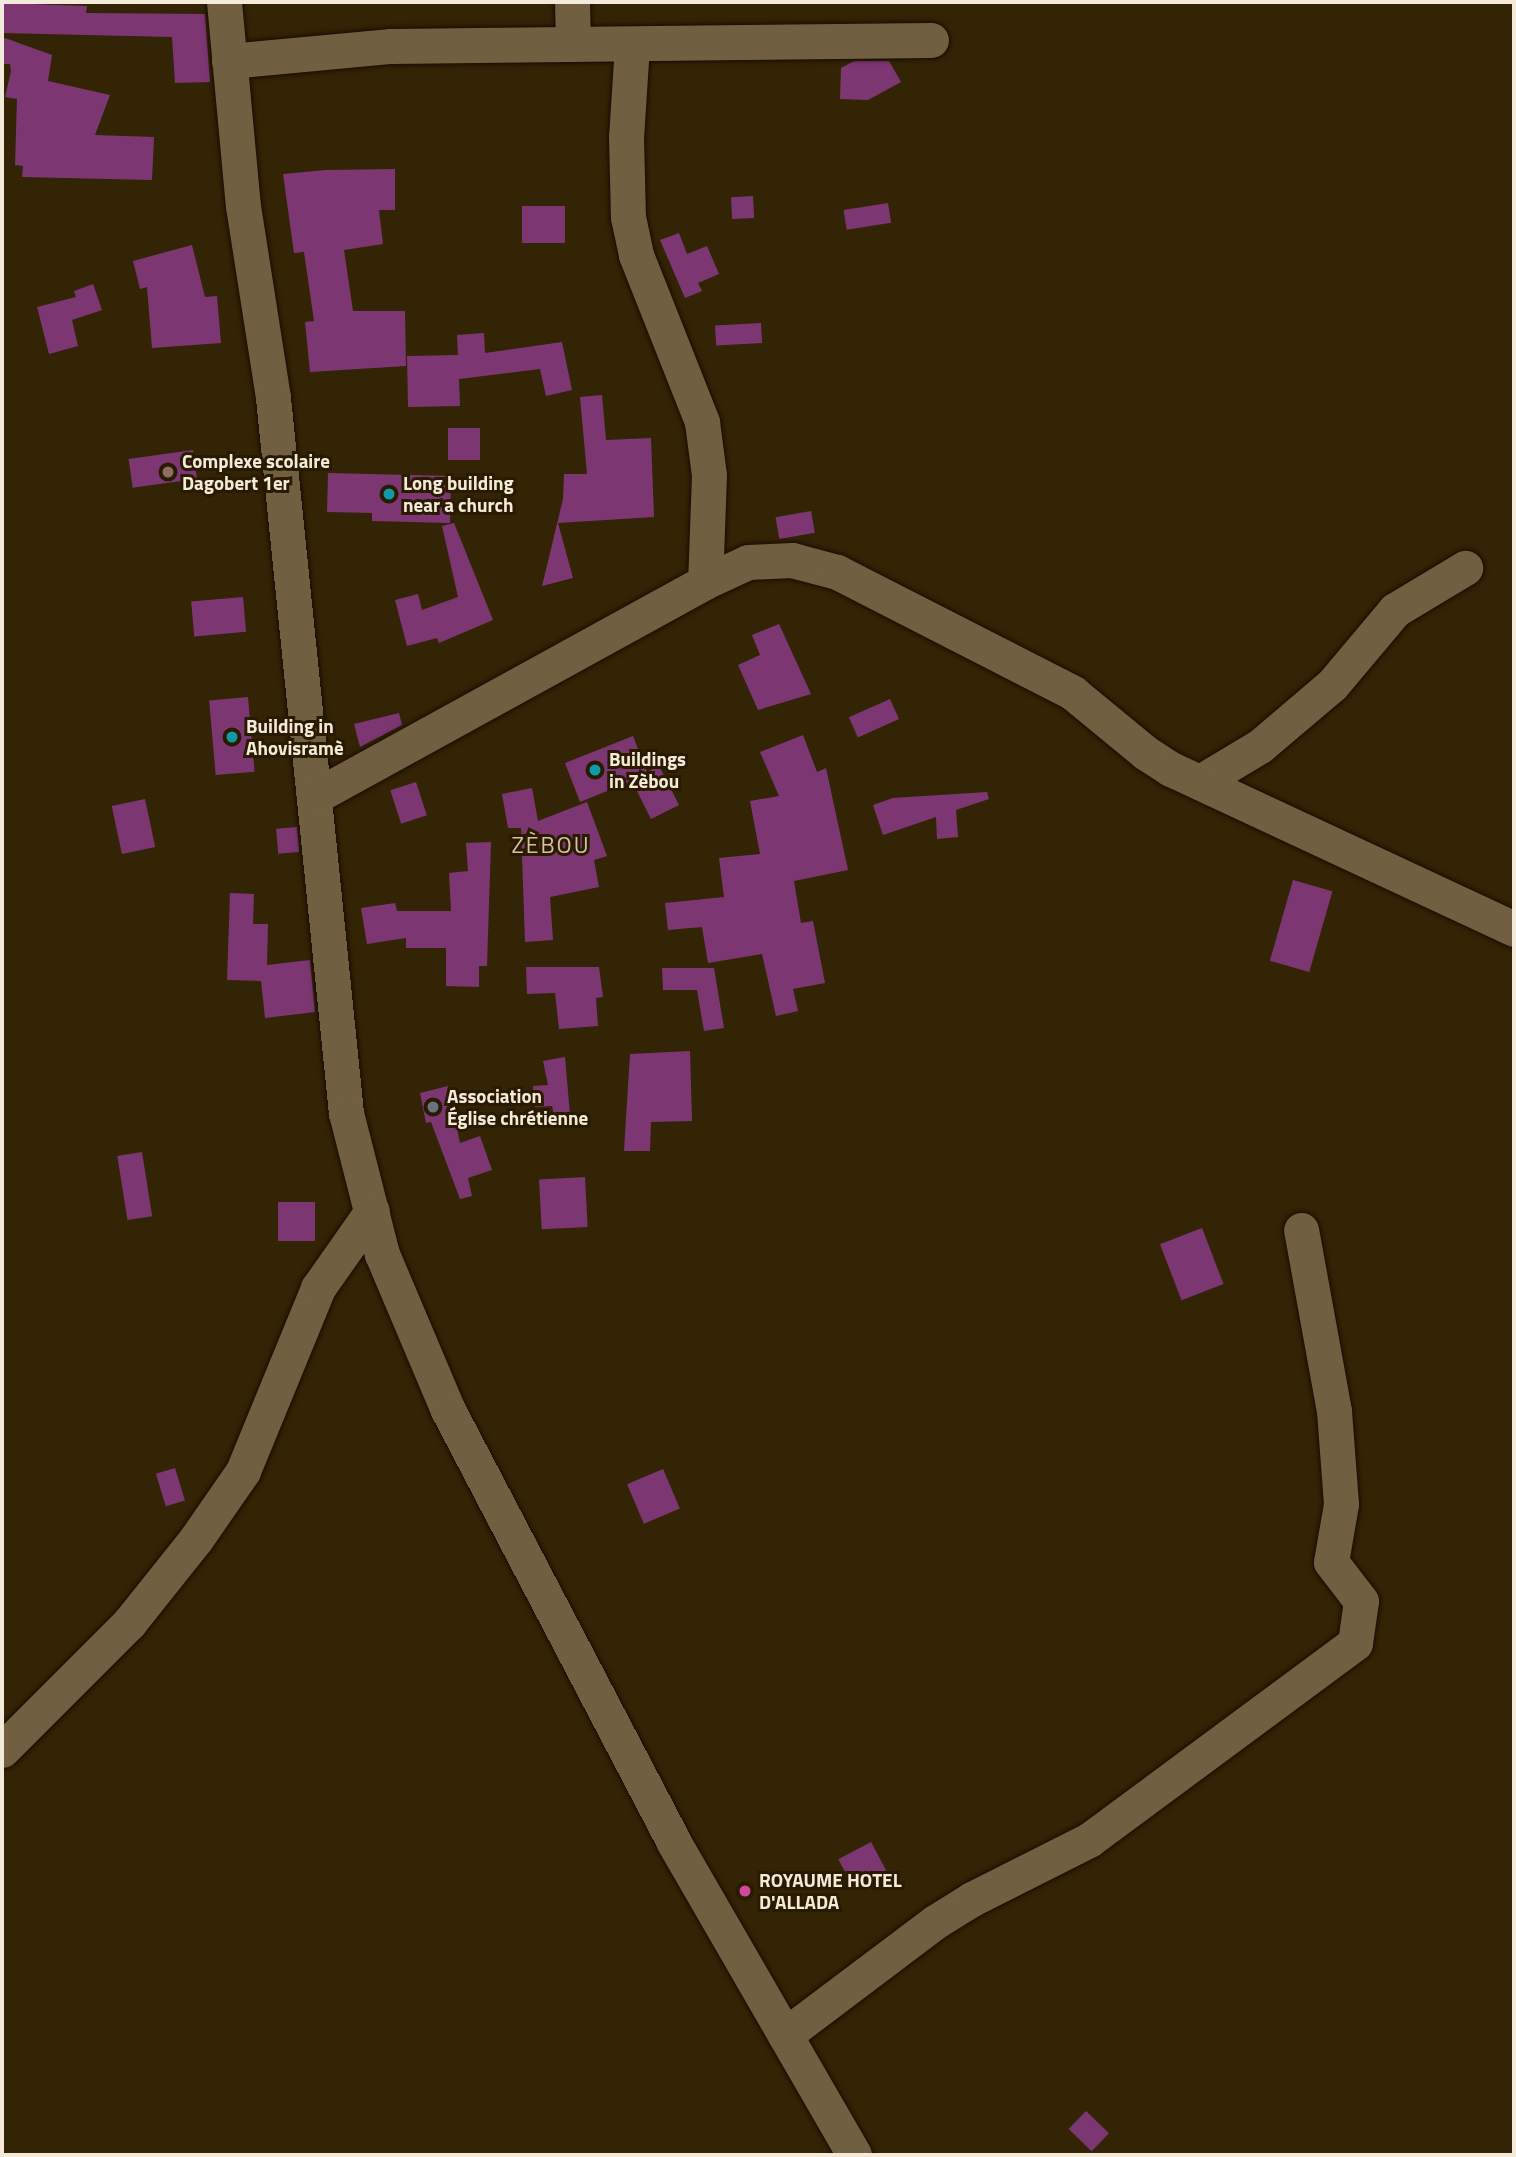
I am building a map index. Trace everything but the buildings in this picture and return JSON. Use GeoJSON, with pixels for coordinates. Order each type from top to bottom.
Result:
{"type":"FeatureCollection","features":[{"type":"Feature","properties":{"kind":"street"},"geometry":{"type":"LineString","coordinates":[[224,2],[243,206],[273,398],[346,1113],[382,1254],[449,1410],[673,1841],[854,2155]]}},
{"type":"Feature","properties":{"kind":"street"},"geometry":{"type":"LineString","coordinates":[[572,2],[573,44]]}},
{"type":"Feature","properties":{"kind":"street"},"geometry":{"type":"LineString","coordinates":[[229,61],[391,47],[931,40]]}},
{"type":"Feature","properties":{"kind":"street"},"geometry":{"type":"LineString","coordinates":[[632,45],[626,138],[628,217],[636,255],[702,422],[709,475],[705,582]]}},
{"type":"Feature","properties":{"kind":"street"},"geometry":{"type":"LineString","coordinates":[[314,797],[438,726],[705,582],[748,562],[792,560],[837,572],[1073,693],[1146,753],[1200,782],[1514,929]]}},
{"type":"Feature","properties":{"kind":"street"},"geometry":{"type":"LineString","coordinates":[[1200,782],[1260,746],[1332,685],[1395,610],[1465,568]]}},
{"type":"Feature","properties":{"kind":"street"},"geometry":{"type":"LineString","coordinates":[[2,1750],[129,1623],[196,1539],[243,1471],[318,1288],[372,1211]]}},
{"type":"Feature","properties":{"kind":"street"},"geometry":{"type":"LineString","coordinates":[[785,2035],[935,1922],[972,1899],[1089,1840],[1355,1643],[1361,1601],[1331,1562],[1341,1504],[1334,1411],[1301,1230]]}},
{"type":"Feature","properties":{"kind":"place","name":"Complexe scolaire Dagobert 1er"},"geometry":{"type":"Point","coordinates":[168,472]}},
{"type":"Feature","properties":{"kind":"place","name":"Long building near a church"},"geometry":{"type":"Point","coordinates":[389,494]}},
{"type":"Feature","properties":{"kind":"place","name":"Building in Ahovisramè"},"geometry":{"type":"Point","coordinates":[232,737]}},
{"type":"Feature","properties":{"kind":"place","name":"Buildings in Zèbou"},"geometry":{"type":"Point","coordinates":[595,770]}},
{"type":"Feature","properties":{"kind":"place","name":"Association Église chrétienne"},"geometry":{"type":"Point","coordinates":[433,1107]}},
{"type":"Feature","properties":{"kind":"place","name":"ROYAUME HOTEL D'ALLADA"},"geometry":{"type":"Point","coordinates":[745,1891]}},
{"type":"Feature","properties":{"kind":"district","name":"ZÈBOU"},"geometry":{"type":"Point","coordinates":[551,845]}}]}
